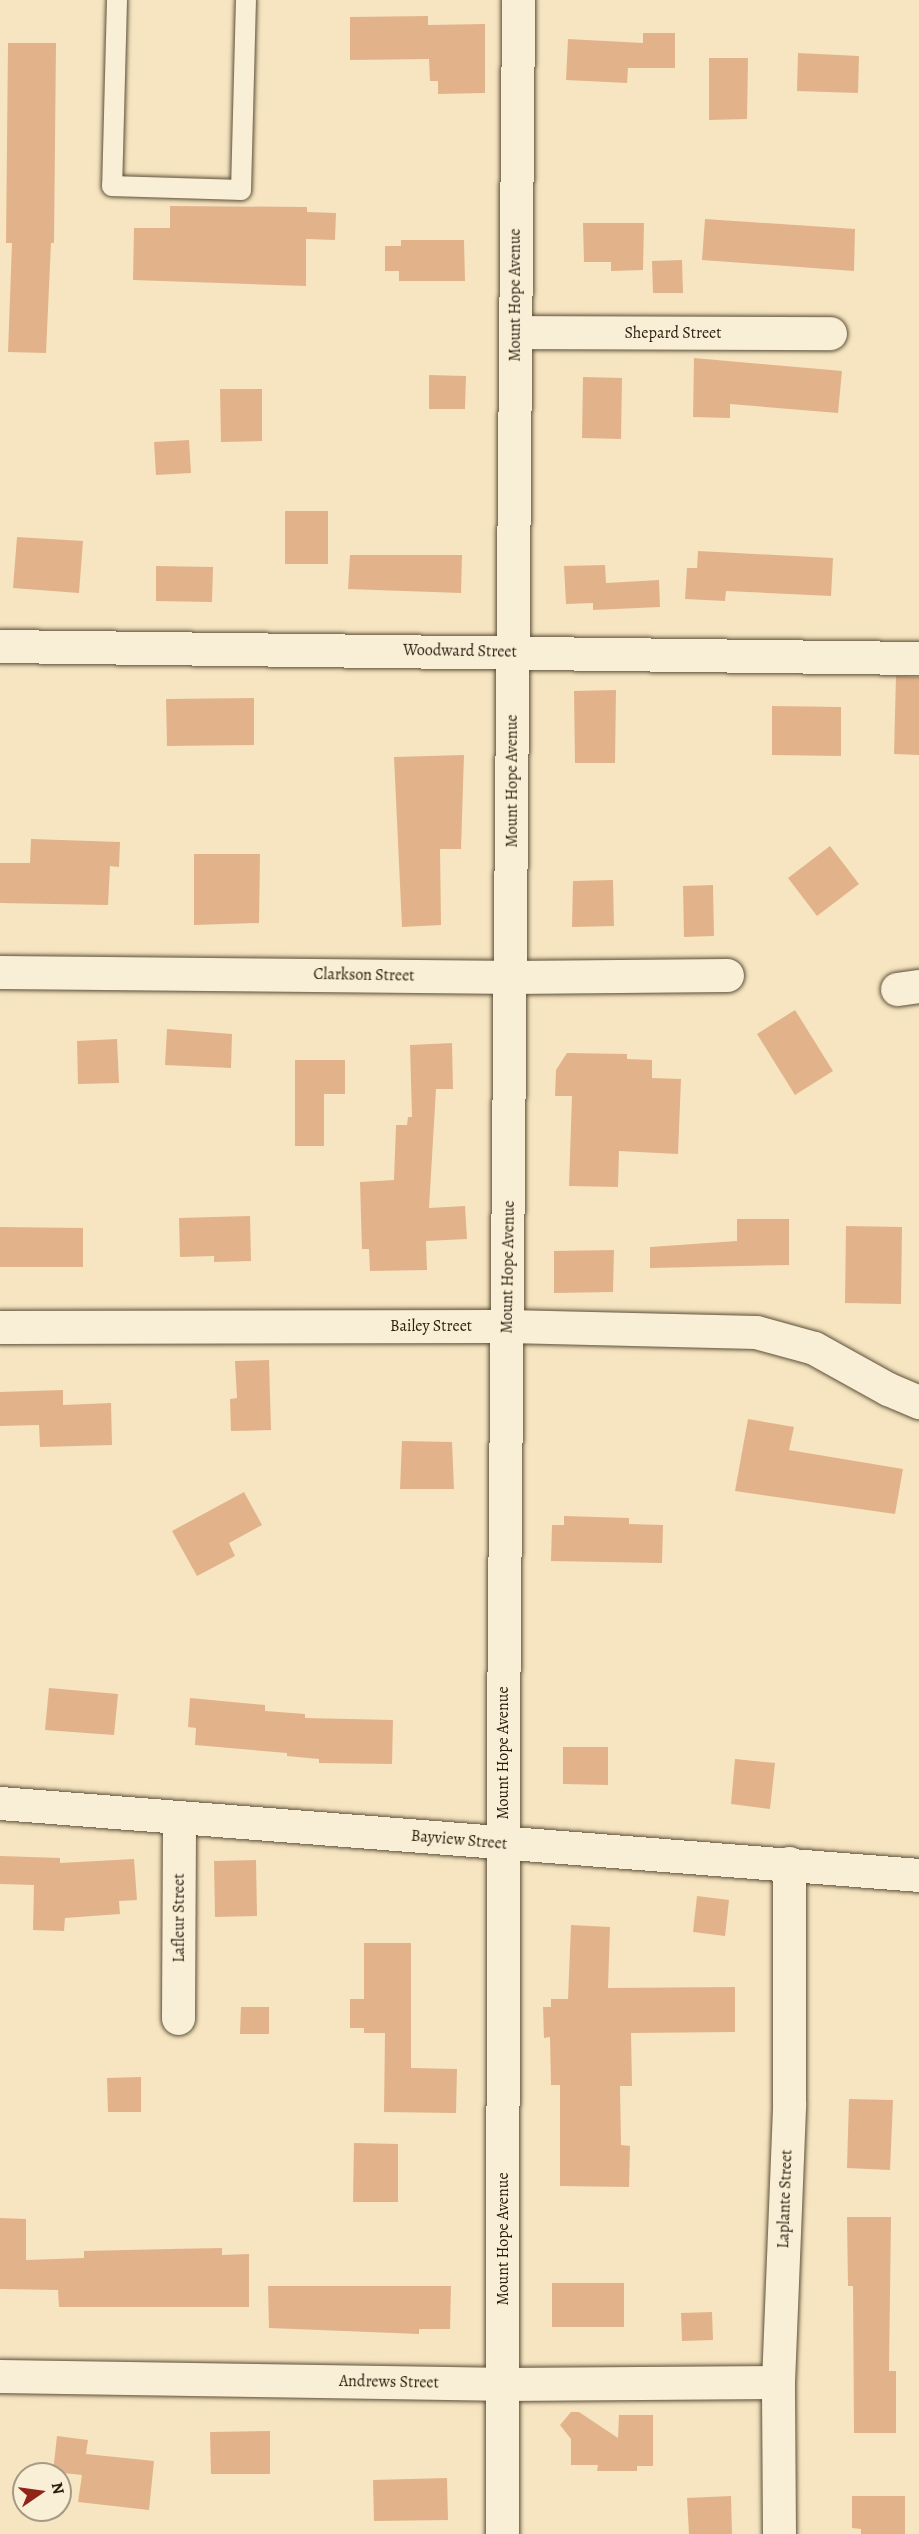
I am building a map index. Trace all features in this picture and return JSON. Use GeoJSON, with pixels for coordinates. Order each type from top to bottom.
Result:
{"type":"FeatureCollection","features":[{"type":"Feature","properties":{"kind":"street","name":"Mount Hope Avenue"},"geometry":{"type":"LineString","coordinates":[[502,2534],[503,1844],[518,0]]}},
{"type":"Feature","properties":{"kind":"street","name":"Shepard Street"},"geometry":{"type":"LineString","coordinates":[[515,332],[830,333]]}},
{"type":"Feature","properties":{"kind":"street","name":"Woodward Street"},"geometry":{"type":"LineString","coordinates":[[0,646],[919,658]]}},
{"type":"Feature","properties":{"kind":"street","name":"Clarkson Street"},"geometry":{"type":"LineString","coordinates":[[0,972],[511,977],[728,975]]}},
{"type":"Feature","properties":{"kind":"street","name":"Bailey Street"},"geometry":{"type":"LineString","coordinates":[[0,1327],[508,1326],[756,1332],[814,1348],[888,1389],[919,1402]]}},
{"type":"Feature","properties":{"kind":"street","name":"Bayview Street"},"geometry":{"type":"LineString","coordinates":[[0,1803],[503,1844],[789,1863],[919,1875]]}},
{"type":"Feature","properties":{"kind":"street","name":"Lafleur Street"},"geometry":{"type":"LineString","coordinates":[[178,2018],[179,1818]]}},
{"type":"Feature","properties":{"kind":"street","name":"Laplante Street"},"geometry":{"type":"LineString","coordinates":[[778,2534],[778,2382],[789,2103],[789,1863]]}},
{"type":"Feature","properties":{"kind":"street","name":"Andrews Street"},"geometry":{"type":"LineString","coordinates":[[0,2376],[503,2384],[778,2382]]}},
{"type":"Feature","properties":{"kind":"lane"},"geometry":{"type":"LineString","coordinates":[[117,0],[112,186],[241,190],[246,0]]}},
{"type":"Feature","properties":{"kind":"building"},"geometry":{"type":"Polygon","coordinates":[[[428,16],[428,25],[485,24],[485,93],[438,94],[438,81],[430,81],[429,59],[350,60],[350,17],[428,16]]]}},
{"type":"Feature","properties":{"kind":"building"},"geometry":{"type":"Polygon","coordinates":[[[643,33],[675,33],[675,68],[628,68],[627,83],[566,80],[568,39],[643,43],[643,33]]]}},
{"type":"Feature","properties":{"kind":"building"},"geometry":{"type":"Polygon","coordinates":[[[8,43],[56,43],[54,243],[51,243],[46,353],[8,352],[12,243],[6,243],[8,43]]]}},
{"type":"Feature","properties":{"kind":"building"},"geometry":{"type":"Polygon","coordinates":[[[798,53],[859,56],[858,93],[797,91],[798,53]]]}},
{"type":"Feature","properties":{"kind":"building"},"geometry":{"type":"Polygon","coordinates":[[[709,58],[748,58],[747,119],[709,120],[709,58]]]}},
{"type":"Feature","properties":{"kind":"building"},"geometry":{"type":"Polygon","coordinates":[[[170,206],[307,207],[307,212],[336,213],[335,240],[306,239],[306,286],[133,280],[134,228],[170,228],[170,206]]]}},
{"type":"Feature","properties":{"kind":"building"},"geometry":{"type":"Polygon","coordinates":[[[705,219],[855,229],[854,271],[702,260],[705,219]]]}},
{"type":"Feature","properties":{"kind":"building"},"geometry":{"type":"Polygon","coordinates":[[[583,223],[644,223],[643,270],[611,271],[611,262],[584,262],[583,223]]]}},
{"type":"Feature","properties":{"kind":"building"},"geometry":{"type":"Polygon","coordinates":[[[401,240],[464,240],[465,281],[399,281],[399,271],[385,271],[385,246],[401,246],[401,240]]]}},
{"type":"Feature","properties":{"kind":"building"},"geometry":{"type":"Polygon","coordinates":[[[682,260],[683,293],[653,293],[652,261],[682,260]]]}},
{"type":"Feature","properties":{"kind":"building"},"geometry":{"type":"Polygon","coordinates":[[[694,358],[842,371],[838,413],[730,404],[730,418],[693,417],[694,358]]]}},
{"type":"Feature","properties":{"kind":"building"},"geometry":{"type":"Polygon","coordinates":[[[429,375],[466,376],[465,409],[429,409],[429,375]]]}},
{"type":"Feature","properties":{"kind":"building"},"geometry":{"type":"Polygon","coordinates":[[[583,377],[622,378],[621,439],[582,438],[583,377]]]}},
{"type":"Feature","properties":{"kind":"building"},"geometry":{"type":"Polygon","coordinates":[[[220,389],[262,389],[262,441],[221,442],[220,389]]]}},
{"type":"Feature","properties":{"kind":"building"},"geometry":{"type":"Polygon","coordinates":[[[189,440],[191,473],[156,475],[154,442],[189,440]]]}},
{"type":"Feature","properties":{"kind":"building"},"geometry":{"type":"Polygon","coordinates":[[[285,511],[328,511],[328,564],[285,564],[285,511]]]}},
{"type":"Feature","properties":{"kind":"building"},"geometry":{"type":"Polygon","coordinates":[[[17,537],[83,541],[79,593],[13,588],[17,537]]]}},
{"type":"Feature","properties":{"kind":"building"},"geometry":{"type":"Polygon","coordinates":[[[698,551],[833,558],[831,596],[726,591],[725,601],[685,599],[687,568],[697,568],[698,551]]]}},
{"type":"Feature","properties":{"kind":"building"},"geometry":{"type":"Polygon","coordinates":[[[350,555],[462,555],[461,593],[348,589],[350,555]]]}},
{"type":"Feature","properties":{"kind":"building"},"geometry":{"type":"Polygon","coordinates":[[[605,565],[606,583],[659,580],[660,607],[593,610],[593,603],[566,604],[564,566],[605,565]]]}},
{"type":"Feature","properties":{"kind":"building"},"geometry":{"type":"Polygon","coordinates":[[[156,566],[213,567],[212,602],[156,601],[156,566]]]}},
{"type":"Feature","properties":{"kind":"building"},"geometry":{"type":"Polygon","coordinates":[[[896,676],[919,677],[919,755],[894,754],[896,676]]]}},
{"type":"Feature","properties":{"kind":"building"},"geometry":{"type":"Polygon","coordinates":[[[616,690],[615,763],[575,763],[574,691],[616,690]]]}},
{"type":"Feature","properties":{"kind":"building"},"geometry":{"type":"Polygon","coordinates":[[[254,698],[254,745],[167,746],[166,699],[254,698]]]}},
{"type":"Feature","properties":{"kind":"building"},"geometry":{"type":"Polygon","coordinates":[[[772,706],[841,707],[841,756],[772,755],[772,706]]]}},
{"type":"Feature","properties":{"kind":"building"},"geometry":{"type":"Polygon","coordinates":[[[464,755],[461,849],[440,849],[441,925],[402,927],[394,757],[464,755]]]}},
{"type":"Feature","properties":{"kind":"building"},"geometry":{"type":"Polygon","coordinates":[[[31,839],[120,842],[119,867],[110,866],[108,905],[0,903],[0,863],[30,863],[31,839]]]}},
{"type":"Feature","properties":{"kind":"building"},"geometry":{"type":"Polygon","coordinates":[[[830,846],[859,884],[817,916],[788,878],[830,846]]]}},
{"type":"Feature","properties":{"kind":"building"},"geometry":{"type":"Polygon","coordinates":[[[194,854],[260,854],[259,923],[194,925],[194,854]]]}},
{"type":"Feature","properties":{"kind":"building"},"geometry":{"type":"Polygon","coordinates":[[[613,880],[614,926],[572,927],[573,881],[613,880]]]}},
{"type":"Feature","properties":{"kind":"building"},"geometry":{"type":"Polygon","coordinates":[[[713,885],[714,936],[684,937],[683,886],[713,885]]]}},
{"type":"Feature","properties":{"kind":"building"},"geometry":{"type":"Polygon","coordinates":[[[795,1010],[833,1071],[795,1095],[757,1034],[795,1010]]]}},
{"type":"Feature","properties":{"kind":"building"},"geometry":{"type":"Polygon","coordinates":[[[167,1029],[232,1034],[231,1068],[165,1065],[167,1029]]]}},
{"type":"Feature","properties":{"kind":"building"},"geometry":{"type":"Polygon","coordinates":[[[117,1039],[119,1083],[78,1084],[77,1041],[117,1039]]]}},
{"type":"Feature","properties":{"kind":"building"},"geometry":{"type":"Polygon","coordinates":[[[452,1043],[453,1089],[436,1089],[429,1208],[465,1206],[467,1239],[426,1241],[427,1270],[370,1271],[369,1249],[362,1249],[360,1182],[394,1180],[396,1125],[407,1125],[408,1117],[412,1117],[410,1045],[452,1043]]]}},
{"type":"Feature","properties":{"kind":"building"},"geometry":{"type":"Polygon","coordinates":[[[567,1053],[627,1054],[627,1059],[652,1060],[652,1078],[681,1079],[678,1154],[619,1151],[618,1187],[569,1186],[572,1096],[555,1096],[556,1070],[567,1053]]]}},
{"type":"Feature","properties":{"kind":"building"},"geometry":{"type":"Polygon","coordinates":[[[295,1060],[345,1060],[345,1094],[324,1094],[324,1146],[295,1146],[295,1060]]]}},
{"type":"Feature","properties":{"kind":"building"},"geometry":{"type":"Polygon","coordinates":[[[250,1216],[251,1261],[214,1262],[214,1256],[180,1257],[179,1218],[250,1216]]]}},
{"type":"Feature","properties":{"kind":"building"},"geometry":{"type":"Polygon","coordinates":[[[737,1219],[789,1219],[789,1265],[650,1268],[650,1247],[737,1241],[737,1219]]]}},
{"type":"Feature","properties":{"kind":"building"},"geometry":{"type":"Polygon","coordinates":[[[846,1226],[902,1227],[901,1304],[845,1303],[846,1226]]]}},
{"type":"Feature","properties":{"kind":"building"},"geometry":{"type":"Polygon","coordinates":[[[0,1227],[83,1228],[83,1267],[0,1267],[0,1227]]]}},
{"type":"Feature","properties":{"kind":"building"},"geometry":{"type":"Polygon","coordinates":[[[614,1250],[613,1292],[554,1293],[554,1251],[614,1250]]]}},
{"type":"Feature","properties":{"kind":"building"},"geometry":{"type":"Polygon","coordinates":[[[269,1360],[271,1430],[231,1431],[230,1399],[237,1398],[235,1361],[269,1360]]]}},
{"type":"Feature","properties":{"kind":"building"},"geometry":{"type":"Polygon","coordinates":[[[63,1390],[63,1405],[111,1403],[112,1445],[40,1447],[39,1425],[0,1426],[0,1392],[63,1390]]]}},
{"type":"Feature","properties":{"kind":"building"},"geometry":{"type":"Polygon","coordinates":[[[748,1419],[794,1427],[789,1450],[903,1469],[895,1514],[735,1491],[748,1419]]]}},
{"type":"Feature","properties":{"kind":"building"},"geometry":{"type":"Polygon","coordinates":[[[402,1441],[452,1442],[454,1489],[400,1489],[402,1441]]]}},
{"type":"Feature","properties":{"kind":"building"},"geometry":{"type":"Polygon","coordinates":[[[244,1492],[262,1525],[229,1543],[235,1556],[197,1576],[172,1531],[244,1492]]]}},
{"type":"Feature","properties":{"kind":"building"},"geometry":{"type":"Polygon","coordinates":[[[564,1516],[629,1518],[629,1524],[663,1525],[662,1563],[551,1561],[552,1525],[564,1525],[564,1516]]]}},
{"type":"Feature","properties":{"kind":"building"},"geometry":{"type":"Polygon","coordinates":[[[49,1688],[118,1694],[114,1735],[45,1730],[49,1688]]]}},
{"type":"Feature","properties":{"kind":"building"},"geometry":{"type":"Polygon","coordinates":[[[190,1698],[265,1705],[265,1711],[305,1714],[305,1718],[393,1720],[392,1764],[319,1763],[319,1759],[287,1756],[287,1753],[195,1745],[196,1728],[188,1727],[190,1698]]]}},
{"type":"Feature","properties":{"kind":"building"},"geometry":{"type":"Polygon","coordinates":[[[563,1747],[608,1747],[608,1785],[563,1784],[563,1747]]]}},
{"type":"Feature","properties":{"kind":"building"},"geometry":{"type":"Polygon","coordinates":[[[735,1759],[775,1763],[770,1809],[731,1804],[735,1759]]]}},
{"type":"Feature","properties":{"kind":"building"},"geometry":{"type":"Polygon","coordinates":[[[0,1856],[60,1858],[60,1863],[134,1859],[137,1900],[119,1901],[120,1914],[65,1918],[64,1931],[33,1930],[34,1885],[0,1884],[0,1856]]]}},
{"type":"Feature","properties":{"kind":"building"},"geometry":{"type":"Polygon","coordinates":[[[256,1860],[257,1916],[215,1917],[214,1861],[256,1860]]]}},
{"type":"Feature","properties":{"kind":"building"},"geometry":{"type":"Polygon","coordinates":[[[697,1896],[729,1900],[725,1936],[693,1932],[697,1896]]]}},
{"type":"Feature","properties":{"kind":"building"},"geometry":{"type":"Polygon","coordinates":[[[571,1925],[610,1927],[608,1988],[735,1987],[735,2032],[631,2033],[632,2086],[620,2086],[621,2145],[630,2146],[629,2187],[560,2186],[560,2085],[551,2085],[550,2037],[544,2038],[543,2007],[551,2007],[551,1999],[568,1999],[571,1925]]]}},
{"type":"Feature","properties":{"kind":"building"},"geometry":{"type":"Polygon","coordinates":[[[364,1943],[411,1943],[411,2068],[457,2069],[456,2113],[384,2112],[385,2033],[364,2033],[364,2028],[350,2028],[350,1999],[364,1999],[364,1943]]]}},
{"type":"Feature","properties":{"kind":"building"},"geometry":{"type":"Polygon","coordinates":[[[241,2007],[269,2007],[269,2034],[240,2034],[241,2007]]]}},
{"type":"Feature","properties":{"kind":"building"},"geometry":{"type":"Polygon","coordinates":[[[141,2077],[141,2112],[108,2112],[107,2078],[141,2077]]]}},
{"type":"Feature","properties":{"kind":"building"},"geometry":{"type":"Polygon","coordinates":[[[849,2099],[893,2100],[890,2170],[847,2168],[849,2099]]]}},
{"type":"Feature","properties":{"kind":"building"},"geometry":{"type":"Polygon","coordinates":[[[354,2143],[398,2144],[398,2202],[353,2202],[354,2143]]]}},
{"type":"Feature","properties":{"kind":"building"},"geometry":{"type":"Polygon","coordinates":[[[847,2217],[891,2217],[889,2371],[896,2371],[896,2433],[854,2433],[853,2286],[848,2286],[847,2217]]]}},
{"type":"Feature","properties":{"kind":"building"},"geometry":{"type":"Polygon","coordinates":[[[0,2218],[26,2219],[26,2260],[84,2258],[84,2251],[222,2248],[222,2255],[249,2254],[249,2307],[59,2307],[58,2290],[0,2289],[0,2218]]]}},
{"type":"Feature","properties":{"kind":"building"},"geometry":{"type":"Polygon","coordinates":[[[552,2283],[624,2283],[624,2327],[552,2327],[552,2283]]]}},
{"type":"Feature","properties":{"kind":"building"},"geometry":{"type":"Polygon","coordinates":[[[268,2286],[451,2286],[450,2329],[419,2329],[419,2334],[269,2328],[268,2286]]]}},
{"type":"Feature","properties":{"kind":"building"},"geometry":{"type":"Polygon","coordinates":[[[712,2312],[713,2340],[682,2341],[681,2313],[712,2312]]]}},
{"type":"Feature","properties":{"kind":"building"},"geometry":{"type":"Polygon","coordinates":[[[571,2412],[579,2412],[618,2438],[619,2415],[653,2415],[653,2466],[637,2466],[637,2471],[597,2471],[598,2465],[571,2465],[571,2439],[560,2425],[571,2412]]]}},
{"type":"Feature","properties":{"kind":"building"},"geometry":{"type":"Polygon","coordinates":[[[270,2431],[270,2474],[211,2474],[210,2432],[270,2431]]]}},
{"type":"Feature","properties":{"kind":"building"},"geometry":{"type":"Polygon","coordinates":[[[57,2436],[88,2440],[86,2454],[154,2461],[149,2510],[78,2502],[82,2475],[72,2474],[72,2462],[54,2462],[57,2436]]]}},
{"type":"Feature","properties":{"kind":"building"},"geometry":{"type":"Polygon","coordinates":[[[447,2478],[448,2520],[374,2521],[373,2480],[447,2478]]]}},
{"type":"Feature","properties":{"kind":"building"},"geometry":{"type":"Polygon","coordinates":[[[731,2496],[732,2534],[689,2534],[687,2498],[731,2496]]]}},
{"type":"Feature","properties":{"kind":"building"},"geometry":{"type":"Polygon","coordinates":[[[852,2496],[905,2496],[905,2534],[861,2534],[861,2529],[852,2528],[852,2496]]]}}]}
